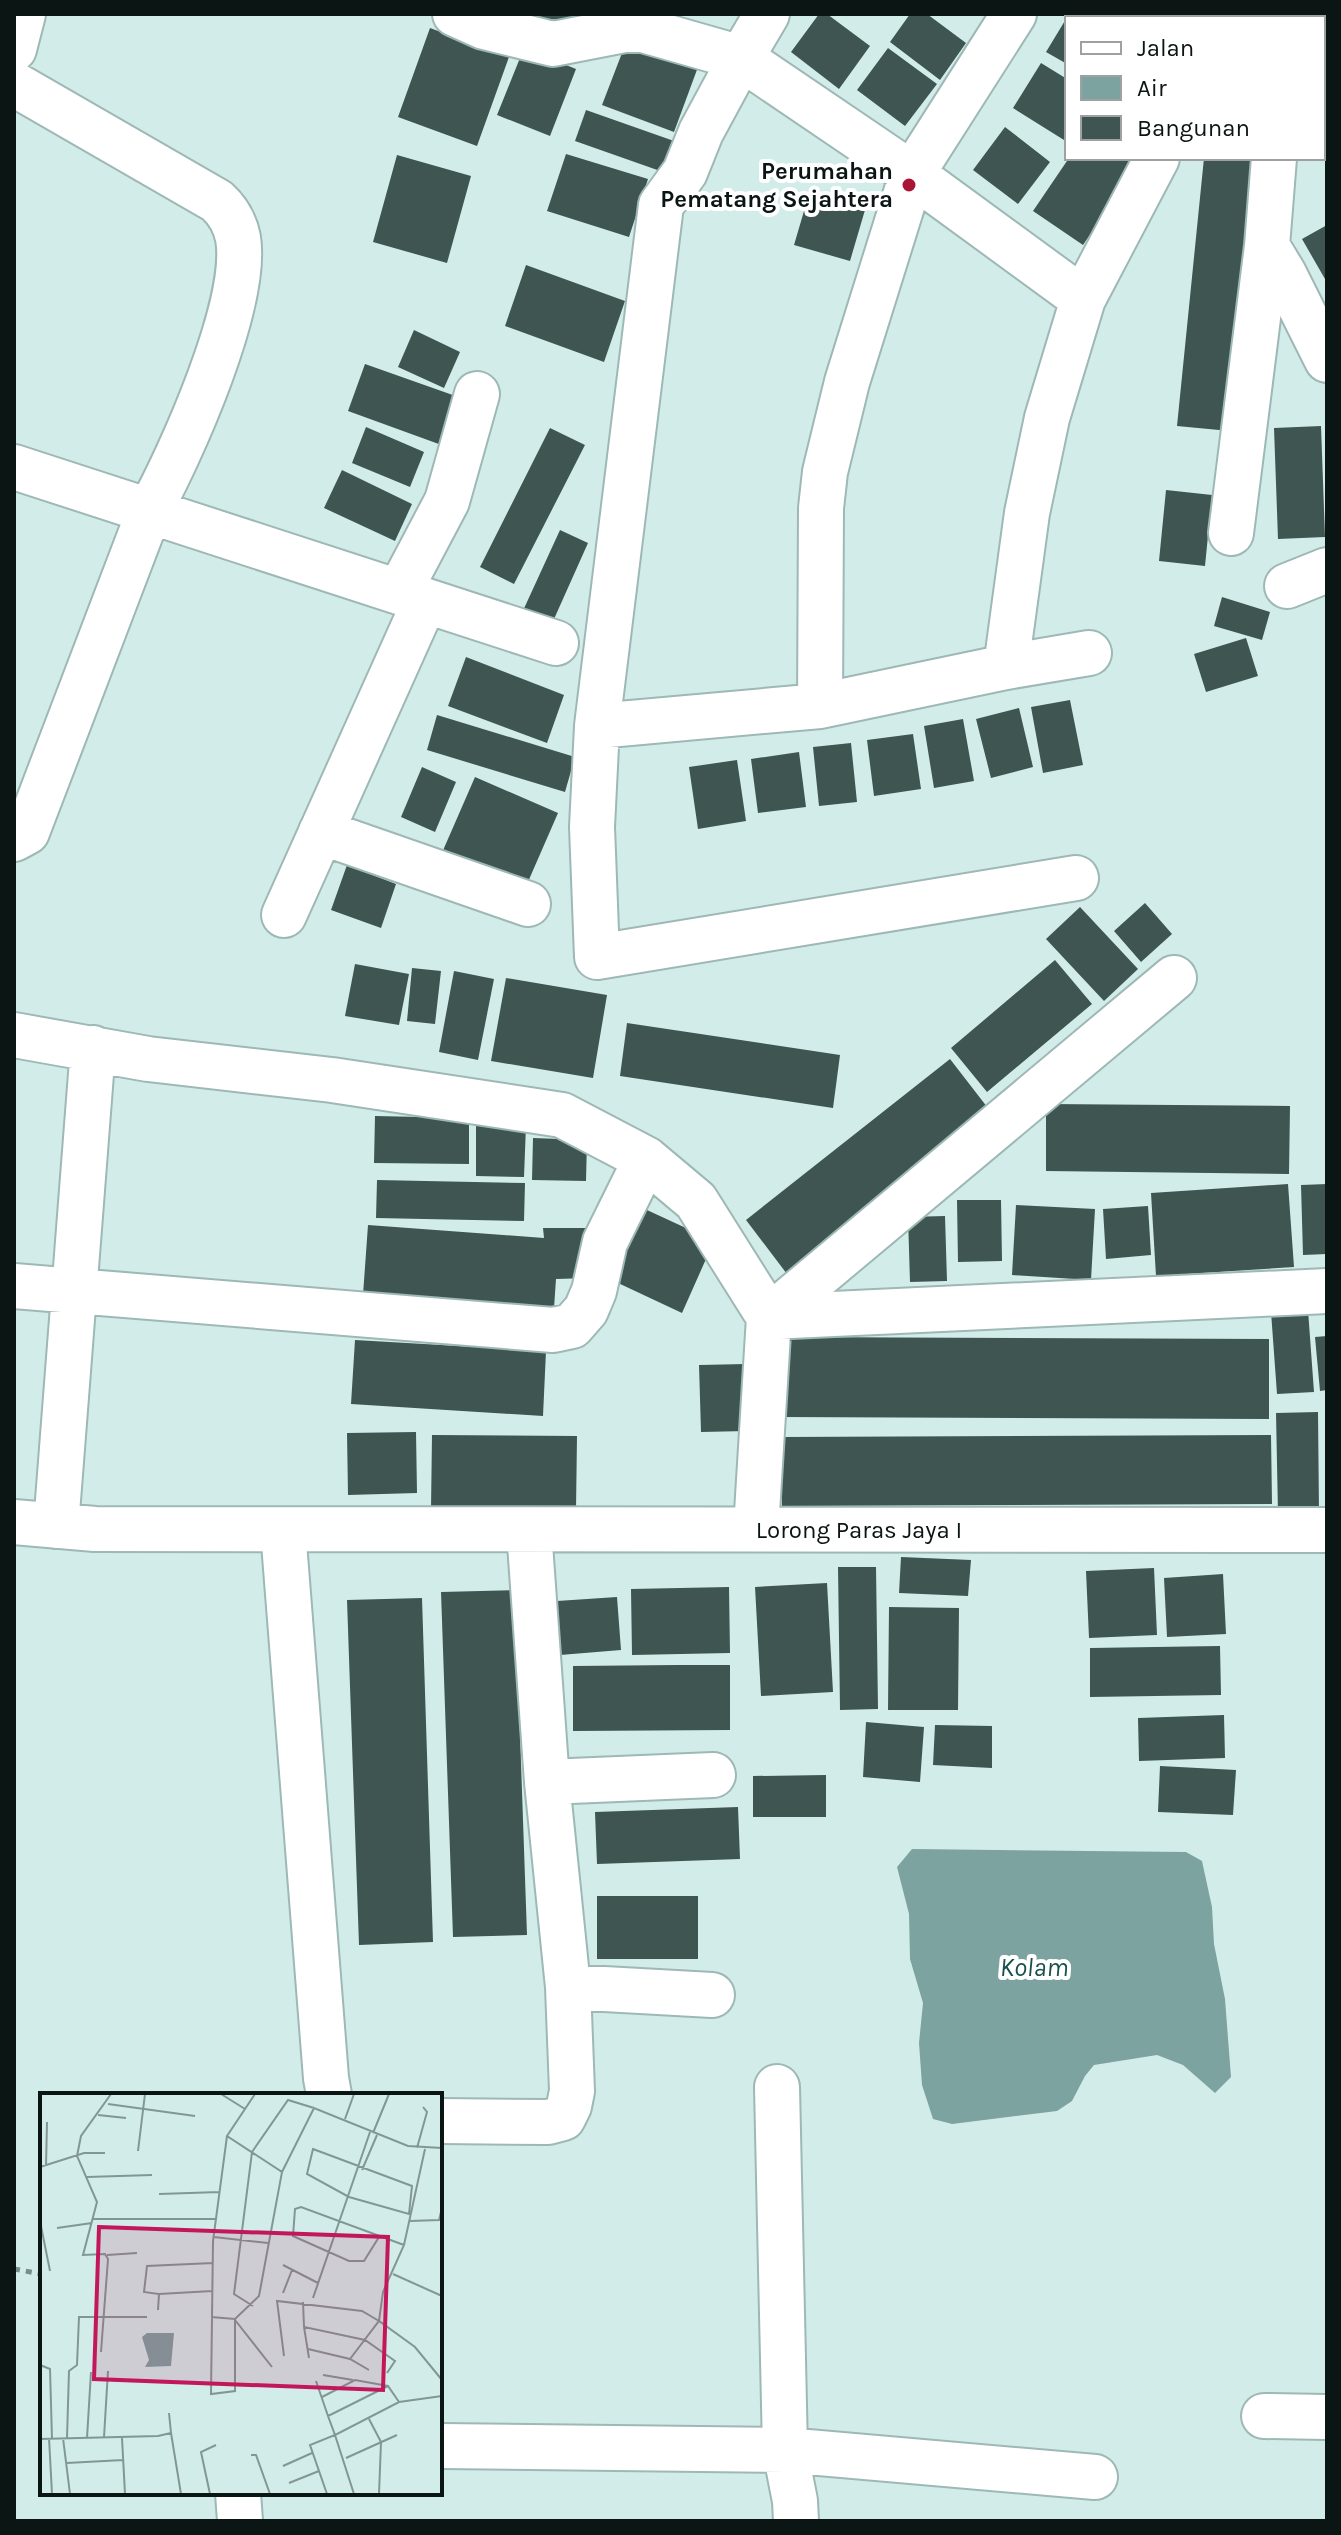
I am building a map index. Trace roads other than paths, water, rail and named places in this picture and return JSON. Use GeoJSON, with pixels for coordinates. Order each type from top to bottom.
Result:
{"type":"FeatureCollection","features":[{"type":"Feature","properties":{"kind":"street"},"geometry":{"type":"LineString","coordinates":[[14,49],[23,14]]}},
{"type":"Feature","properties":{"kind":"street"},"geometry":{"type":"LineString","coordinates":[[455,14],[484,27],[553,44],[625,30],[643,30],[741,58],[912,174],[1083,299]]}},
{"type":"Feature","properties":{"kind":"street"},"geometry":{"type":"LineString","coordinates":[[767,14],[701,132],[685,172],[661,205],[597,726],[592,827],[597,957],[1076,878]]}},
{"type":"Feature","properties":{"kind":"street"},"geometry":{"type":"LineString","coordinates":[[820,706],[821,508],[825,472],[847,382],[912,174],[1014,14]]}},
{"type":"Feature","properties":{"kind":"street"},"geometry":{"type":"LineString","coordinates":[[14,84],[217,201],[230,215],[238,240],[236,276],[221,338],[174,466],[149,512],[27,832],[14,839]]}},
{"type":"Feature","properties":{"kind":"street"},"geometry":{"type":"LineString","coordinates":[[1006,667],[1034,470],[1047,418],[1083,299],[1156,160]]}},
{"type":"Feature","properties":{"kind":"street"},"geometry":{"type":"LineString","coordinates":[[1231,533],[1267,246],[1274,160]]}},
{"type":"Feature","properties":{"kind":"street"},"geometry":{"type":"LineString","coordinates":[[1267,246],[1327,360]]}},
{"type":"Feature","properties":{"kind":"street"},"geometry":{"type":"LineString","coordinates":[[284,915],[321,832],[412,596],[447,501],[477,394]]}},
{"type":"Feature","properties":{"kind":"street"},"geometry":{"type":"LineString","coordinates":[[14,467],[556,643]]}},
{"type":"Feature","properties":{"kind":"street"},"geometry":{"type":"LineString","coordinates":[[1287,586],[1327,570]]}},
{"type":"Feature","properties":{"kind":"street"},"geometry":{"type":"LineString","coordinates":[[597,726],[820,706],[1089,653]]}},
{"type":"Feature","properties":{"kind":"street"},"geometry":{"type":"LineString","coordinates":[[321,832],[528,904]]}},
{"type":"Feature","properties":{"kind":"street"},"geometry":{"type":"LineString","coordinates":[[769,1317],[1174,978]]}},
{"type":"Feature","properties":{"kind":"street"},"geometry":{"type":"LineString","coordinates":[[14,1035],[148,1059],[332,1080],[562,1115],[646,1159],[696,1201],[769,1317],[756,1529]]}},
{"type":"Feature","properties":{"kind":"street"},"geometry":{"type":"LineString","coordinates":[[35,1524],[74,1292],[93,1048]]}},
{"type":"Feature","properties":{"kind":"street"},"geometry":{"type":"LineString","coordinates":[[14,1286],[553,1330],[572,1326],[586,1310],[594,1291],[605,1242],[646,1159]]}},
{"type":"Feature","properties":{"kind":"street"},"geometry":{"type":"LineString","coordinates":[[769,1317],[1327,1291]]}},
{"type":"Feature","properties":{"kind":"street","name":"Lorong Paras Jaya I"},"geometry":{"type":"LineString","coordinates":[[35,1524],[95,1529],[283,1530],[1327,1530]]}},
{"type":"Feature","properties":{"kind":"street"},"geometry":{"type":"LineString","coordinates":[[283,1530],[329,2093]]}},
{"type":"Feature","properties":{"kind":"street"},"geometry":{"type":"LineString","coordinates":[[442,2121],[548,2122],[563,2118],[572,2091],[568,1987],[547,1782],[529,1530]]}},
{"type":"Feature","properties":{"kind":"street"},"geometry":{"type":"LineString","coordinates":[[547,1782],[713,1775]]}},
{"type":"Feature","properties":{"kind":"street"},"geometry":{"type":"LineString","coordinates":[[568,1987],[712,1995]]}},
{"type":"Feature","properties":{"kind":"street"},"geometry":{"type":"LineString","coordinates":[[777,2087],[785,2450],[796,2521]]}},
{"type":"Feature","properties":{"kind":"street"},"geometry":{"type":"LineString","coordinates":[[1264,2416],[1327,2417]]}},
{"type":"Feature","properties":{"kind":"street"},"geometry":{"type":"LineString","coordinates":[[442,2446],[785,2450],[1095,2477]]}},
{"type":"Feature","properties":{"kind":"street"},"geometry":{"type":"LineString","coordinates":[[238,2495],[240,2521]]}},
{"type":"Feature","properties":{"kind":"water","name":"Kolam"},"geometry":{"type":"Polygon","coordinates":[[[912,1849],[1186,1852],[1202,1861],[1225,1999],[1231,2077],[1215,2093],[1183,2065],[1157,2055],[1094,2065],[1072,2101],[1057,2111],[952,2124],[933,2119],[922,2085],[919,2043],[923,2003],[910,1959],[909,1914],[897,1867],[912,1849]]]}},
{"type":"Feature","properties":{"kind":"place","name":"Perumahan Pematang Sejahtera"},"geometry":{"type":"Point","coordinates":[909,185]}}]}
